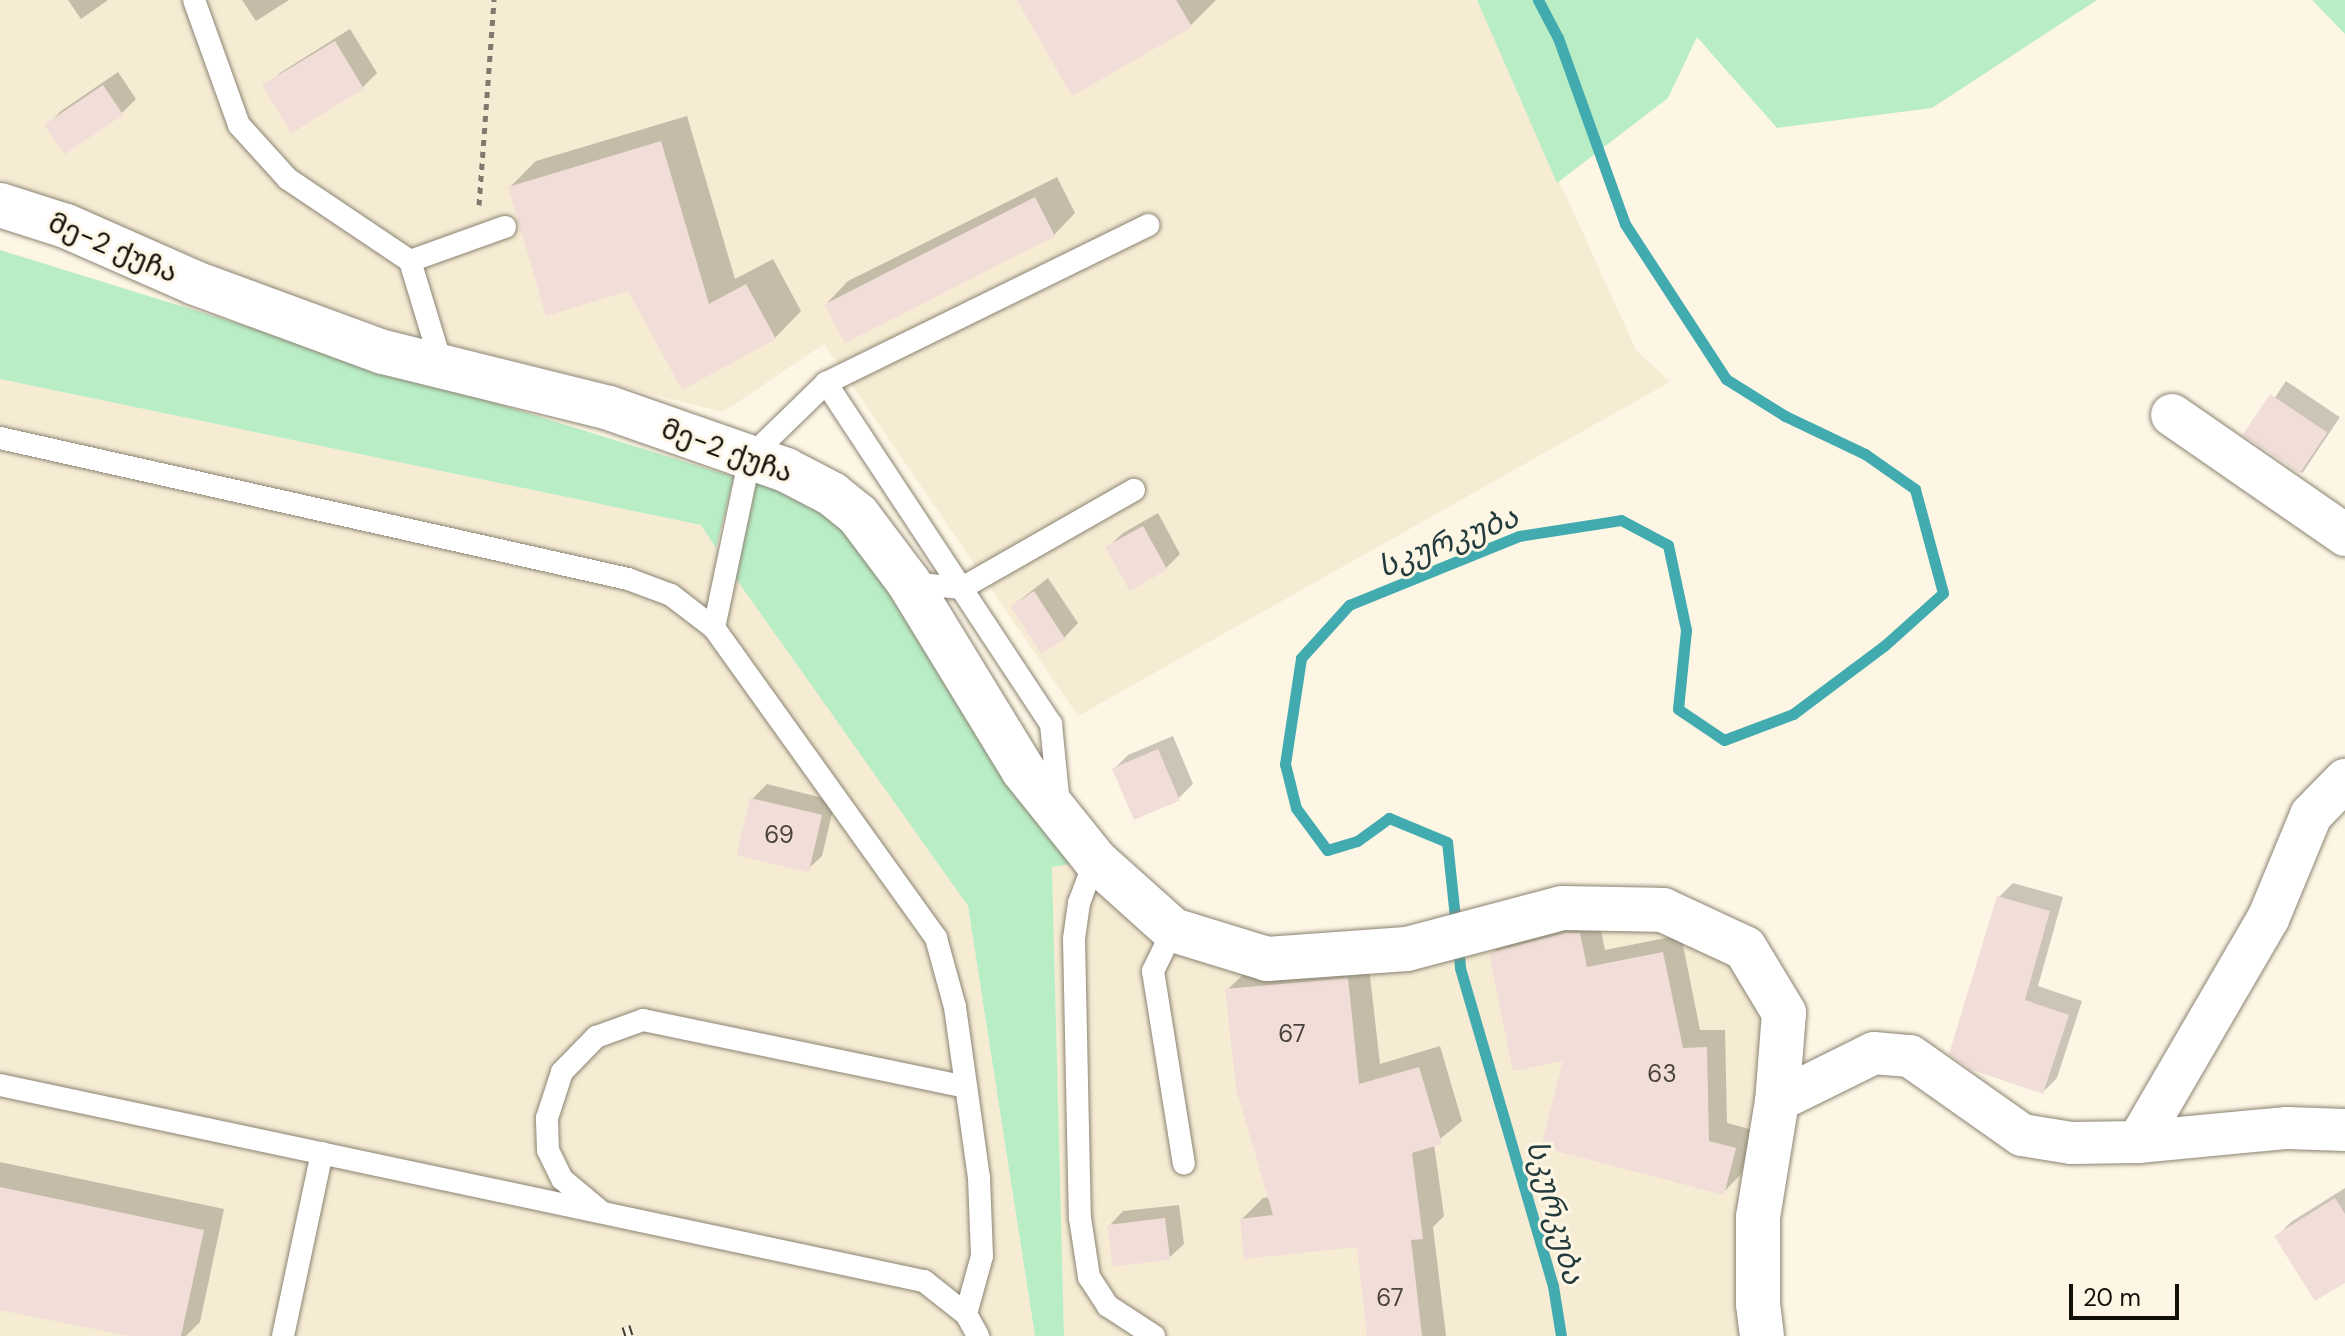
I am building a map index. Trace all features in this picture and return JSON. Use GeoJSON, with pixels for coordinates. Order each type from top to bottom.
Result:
{"type":"FeatureCollection","features":[{"type":"Feature","properties":{"kind":"street","name":"მე-2 ქუჩა"},"geometry":{"type":"LineString","coordinates":[[0,205],[66,226],[195,283],[383,352],[609,408],[786,470],[832,494],[858,515],[909,583],[1023,770],[1095,860],[1173,930],[1267,959],[1407,949],[1562,908],[1663,910],[1745,948],[1784,1013],[1777,1101]]}},
{"type":"Feature","properties":{"kind":"street"},"geometry":{"type":"LineString","coordinates":[[2172,415],[2345,535]]}},
{"type":"Feature","properties":{"kind":"street"},"geometry":{"type":"LineString","coordinates":[[2138,1142],[2268,919],[2311,815],[2345,780]]}},
{"type":"Feature","properties":{"kind":"street"},"geometry":{"type":"LineString","coordinates":[[1762,1336],[1758,1304],[1758,1217],[1777,1101],[1874,1053],[1910,1056],[1977,1099],[2022,1135],[2071,1143],[2138,1142],[2287,1128],[2345,1130]]}},
{"type":"Feature","properties":{"kind":"lane"},"geometry":{"type":"LineString","coordinates":[[194,0],[239,125],[288,179],[410,261],[442,366]]}},
{"type":"Feature","properties":{"kind":"lane"},"geometry":{"type":"LineString","coordinates":[[714,628],[750,457],[826,383],[1148,225]]}},
{"type":"Feature","properties":{"kind":"lane"},"geometry":{"type":"LineString","coordinates":[[410,261],[505,227]]}},
{"type":"Feature","properties":{"kind":"lane"},"geometry":{"type":"LineString","coordinates":[[826,383],[1051,724],[1060,816]]}},
{"type":"Feature","properties":{"kind":"lane"},"geometry":{"type":"LineString","coordinates":[[0,438],[628,579],[671,595],[714,628],[936,938],[955,1007],[979,1178],[982,1256],[966,1314]]}},
{"type":"Feature","properties":{"kind":"lane"},"geometry":{"type":"LineString","coordinates":[[909,583],[962,588],[1134,490]]}},
{"type":"Feature","properties":{"kind":"lane"},"geometry":{"type":"LineString","coordinates":[[1095,860],[1079,903],[1074,939],[1080,1218],[1089,1277],[1108,1306],[1154,1336]]}},
{"type":"Feature","properties":{"kind":"lane"},"geometry":{"type":"LineString","coordinates":[[1173,930],[1153,971],[1184,1164]]}},
{"type":"Feature","properties":{"kind":"lane"},"geometry":{"type":"LineString","coordinates":[[602,1213],[562,1179],[548,1150],[547,1118],[562,1072],[596,1037],[643,1020],[966,1087]]}},
{"type":"Feature","properties":{"kind":"lane"},"geometry":{"type":"LineString","coordinates":[[0,1085],[924,1281],[966,1314],[978,1336]]}},
{"type":"Feature","properties":{"kind":"lane"},"geometry":{"type":"LineString","coordinates":[[283,1336],[322,1153]]}},
{"type":"Feature","properties":{"kind":"path"},"geometry":{"type":"LineString","coordinates":[[477,238],[494,0]]}},
{"type":"Feature","properties":{"kind":"shaded area"},"geometry":{"type":"Polygon","coordinates":[[[0,0],[1477,0],[1636,350],[1670,382],[1078,716],[824,344],[723,412],[400,332],[265,285],[0,178],[0,0]]]}},
{"type":"Feature","properties":{"kind":"shaded area"},"geometry":{"type":"Polygon","coordinates":[[[0,379],[701,525],[968,906],[1035,1336],[0,1336],[0,379]]]}},
{"type":"Feature","properties":{"kind":"shaded area"},"geometry":{"type":"Polygon","coordinates":[[[1095,860],[1267,959],[1562,908],[1745,948],[1784,1013],[1762,1336],[1064,1336],[1052,867],[1095,860]]]}},
{"type":"Feature","properties":{"kind":"green space"},"geometry":{"type":"Polygon","coordinates":[[[1477,0],[2097,0],[1932,108],[1777,128],[1697,37],[1668,98],[1557,183],[1477,0]]]}},
{"type":"Feature","properties":{"kind":"green space"},"geometry":{"type":"Polygon","coordinates":[[[2312,0],[2345,0],[2345,34],[2312,0]]]}},
{"type":"Feature","properties":{"kind":"green space"},"geometry":{"type":"Polygon","coordinates":[[[0,250],[734,477],[716,548],[701,525],[0,379],[0,250]]]}},
{"type":"Feature","properties":{"kind":"green space"},"geometry":{"type":"Polygon","coordinates":[[[750,457],[832,494],[1095,860],[1052,867],[1064,1336],[1035,1336],[968,906],[727,566],[750,457]]]}},
{"type":"Feature","properties":{"kind":"building"},"geometry":{"type":"Polygon","coordinates":[[[1017,0],[1176,0],[1192,27],[1072,96],[1017,0]]]}},
{"type":"Feature","properties":{"kind":"building"},"geometry":{"type":"Polygon","coordinates":[[[335,41],[364,89],[291,133],[262,85],[335,41]]]}},
{"type":"Feature","properties":{"kind":"building"},"geometry":{"type":"Polygon","coordinates":[[[103,85],[123,115],[64,155],[44,125],[103,85]]]}},
{"type":"Feature","properties":{"kind":"building"},"geometry":{"type":"Polygon","coordinates":[[[661,141],[709,304],[746,284],[776,339],[682,390],[628,291],[546,316],[508,187],[661,141]]]}},
{"type":"Feature","properties":{"kind":"building"},"geometry":{"type":"Polygon","coordinates":[[[1035,197],[1055,236],[845,343],[825,304],[1035,197]]]}},
{"type":"Feature","properties":{"kind":"building"},"geometry":{"type":"Polygon","coordinates":[[[2270,394],[2327,433],[2300,473],[2243,435],[2270,394]]]}},
{"type":"Feature","properties":{"kind":"building"},"geometry":{"type":"Polygon","coordinates":[[[1143,526],[1167,570],[1130,591],[1105,547],[1143,526]]]}},
{"type":"Feature","properties":{"kind":"building"},"geometry":{"type":"Polygon","coordinates":[[[1034,591],[1065,639],[1042,654],[1011,606],[1034,591]]]}},
{"type":"Feature","properties":{"kind":"building"},"geometry":{"type":"Polygon","coordinates":[[[1158,749],[1180,801],[1134,820],[1112,769],[1158,749]]]}},
{"type":"Feature","properties":{"kind":"building"},"geometry":{"type":"Polygon","coordinates":[[[750,798],[822,815],[809,872],[737,855],[750,798]]]}},
{"type":"Feature","properties":{"kind":"building"},"geometry":{"type":"Polygon","coordinates":[[[1997,896],[2050,911],[2025,1000],[2069,1015],[2043,1094],[1972,1070],[1949,1054],[1997,896]]]}},
{"type":"Feature","properties":{"kind":"building"},"geometry":{"type":"Polygon","coordinates":[[[1565,933],[1580,933],[1587,967],[1663,952],[1683,1048],[1707,1047],[1709,1141],[1736,1148],[1724,1195],[1541,1147],[1563,1061],[1513,1071],[1489,953],[1565,933]]]}},
{"type":"Feature","properties":{"kind":"building"},"geometry":{"type":"Polygon","coordinates":[[[1348,978],[1359,1084],[1419,1067],[1442,1144],[1412,1153],[1423,1239],[1411,1240],[1422,1336],[1367,1336],[1357,1247],[1244,1259],[1240,1219],[1273,1215],[1236,1088],[1225,989],[1348,978]]]}},
{"type":"Feature","properties":{"kind":"building"},"geometry":{"type":"Polygon","coordinates":[[[0,1187],[204,1230],[181,1336],[130,1336],[0,1310],[0,1187]]]}},
{"type":"Feature","properties":{"kind":"building"},"geometry":{"type":"Polygon","coordinates":[[[2335,1198],[2345,1214],[2345,1283],[2315,1301],[2274,1236],[2335,1198]]]}},
{"type":"Feature","properties":{"kind":"building"},"geometry":{"type":"Polygon","coordinates":[[[1165,1218],[1170,1260],[1113,1267],[1107,1225],[1165,1218]]]}},
{"type":"Feature","properties":{"kind":"waterway","name":"სკურკუბა"},"geometry":{"type":"LineString","coordinates":[[1456,927],[1447,842],[1389,818],[1357,841],[1327,850],[1296,808],[1285,764],[1301,658],[1349,605],[1519,536],[1621,520],[1668,545],[1686,630],[1678,709],[1724,740],[1793,714],[1884,646],[1943,593],[1915,489],[1865,454],[1785,416],[1726,379],[1625,224],[1558,38],[1538,0]]}},
{"type":"Feature","properties":{"kind":"waterway","name":"სკურკუბა"},"geometry":{"type":"LineString","coordinates":[[1458,944],[1460,968],[1553,1286],[1561,1336]]}},
{"type":"Feature","properties":{"kind":"railway"},"geometry":{"type":"LineString","coordinates":[[626,1326],[629,1336]]}}]}
